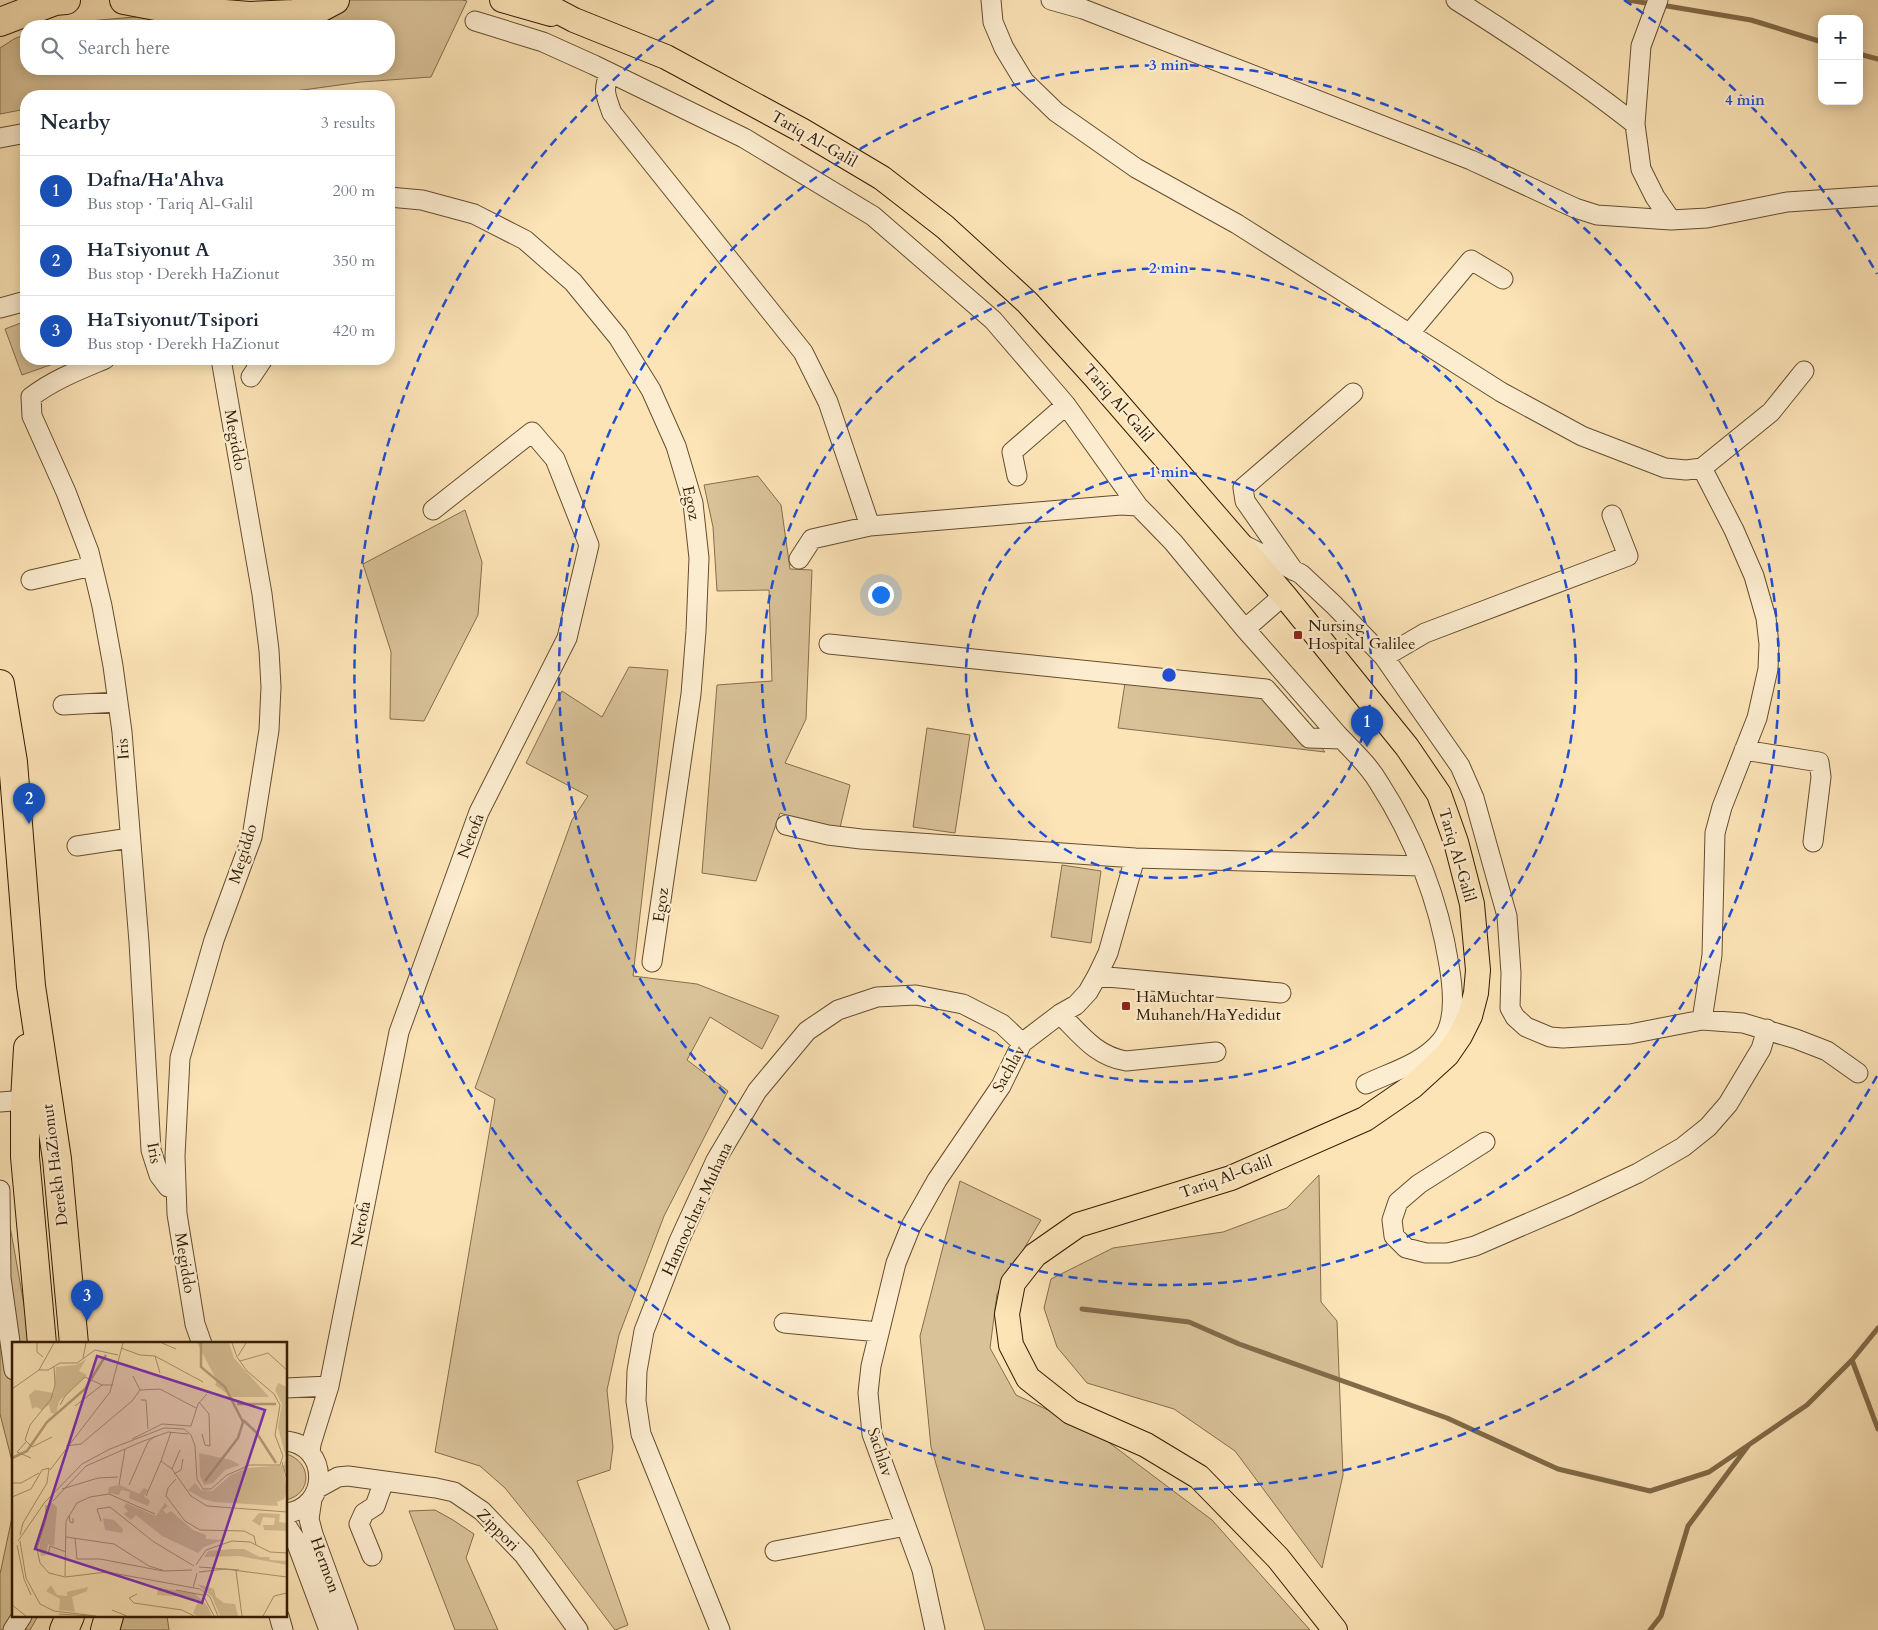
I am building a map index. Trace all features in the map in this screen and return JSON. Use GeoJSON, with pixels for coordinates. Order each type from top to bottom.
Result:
{"type":"FeatureCollection","features":[{"type":"Feature","properties":{"kind":"highway"},"geometry":{"type":"LineString","coordinates":[[0,22],[54,1],[66,0]]}},
{"type":"Feature","properties":{"kind":"highway"},"geometry":{"type":"LineString","coordinates":[[124,0],[177,10],[249,16],[294,14],[318,8],[335,0]]}},
{"type":"Feature","properties":{"kind":"highway"},"geometry":{"type":"LineString","coordinates":[[177,10],[254,3],[265,0]]}},
{"type":"Feature","properties":{"kind":"highway"},"geometry":{"type":"LineString","coordinates":[[294,14],[321,0]]}},
{"type":"Feature","properties":{"kind":"highway","name":"Derekh HaZionut"},"geometry":{"type":"LineString","coordinates":[[0,684],[13,762],[31,986],[57,1158],[74,1342]]}},
{"type":"Feature","properties":{"kind":"highway","name":"Derekh HaZionut"},"geometry":{"type":"LineString","coordinates":[[31,986],[13,1101],[25,1158],[42,1342]]}},
{"type":"Feature","properties":{"kind":"highway"},"geometry":{"type":"LineString","coordinates":[[64,1630],[69,1618]]}},
{"type":"Feature","properties":{"kind":"main road"},"geometry":{"type":"LineString","coordinates":[[502,0],[574,20]]}},
{"type":"Feature","properties":{"kind":"main road"},"geometry":{"type":"LineString","coordinates":[[536,0],[574,20]]}},
{"type":"Feature","properties":{"kind":"main road","name":"Tariq Al-Galil"},"geometry":{"type":"LineString","coordinates":[[574,20],[666,57],[803,131],[882,178],[945,227],[1027,302],[1095,376],[1284,595],[1407,747],[1439,794],[1456,842],[1472,904],[1478,970],[1476,993],[1470,1016],[1460,1036],[1447,1055],[1412,1086],[1365,1119],[1231,1178],[1078,1225],[1035,1254],[1013,1284],[1007,1314],[1011,1345],[1028,1378],[1071,1412],[1146,1445],[1199,1477],[1278,1558],[1335,1630]]}},
{"type":"Feature","properties":{"kind":"street"},"geometry":{"type":"LineString","coordinates":[[992,0],[993,22],[1004,48],[1024,81],[1056,112],[1136,168],[1237,224],[1502,392],[1582,436],[1665,468],[1686,470],[1702,468],[1771,412],[1804,371]]}},
{"type":"Feature","properties":{"kind":"street"},"geometry":{"type":"LineString","coordinates":[[1052,0],[1083,9],[1471,160],[1576,208],[1596,215],[1671,220],[1707,218],[1787,202],[1878,196]]}},
{"type":"Feature","properties":{"kind":"street"},"geometry":{"type":"LineString","coordinates":[[1456,0],[1519,39],[1635,124]]}},
{"type":"Feature","properties":{"kind":"street"},"geometry":{"type":"LineString","coordinates":[[1658,0],[1641,46],[1635,124],[1641,169],[1655,196],[1671,220]]}},
{"type":"Feature","properties":{"kind":"street"},"geometry":{"type":"LineString","coordinates":[[475,21],[543,42],[744,138],[873,216],[993,320],[1066,404],[1138,506],[1173,542],[1245,629],[1342,739],[1363,760],[1379,782],[1409,836],[1444,932],[1451,978],[1451,1021],[1441,1041],[1416,1062],[1366,1084]]}},
{"type":"Feature","properties":{"kind":"street"},"geometry":{"type":"LineString","coordinates":[[610,73],[604,85],[612,113],[803,352],[828,402],[870,526]]}},
{"type":"Feature","properties":{"kind":"street"},"geometry":{"type":"LineString","coordinates":[[0,138],[20,134]]}},
{"type":"Feature","properties":{"kind":"street","name":"Egoz"},"geometry":{"type":"LineString","coordinates":[[397,198],[422,200],[474,214],[525,240],[573,282],[618,337],[637,367],[651,390],[676,446],[693,503],[699,558],[696,631],[691,694],[652,962]]}},
{"type":"Feature","properties":{"kind":"street"},"geometry":{"type":"LineString","coordinates":[[1409,334],[1471,260],[1503,279]]}},
{"type":"Feature","properties":{"kind":"street"},"geometry":{"type":"LineString","coordinates":[[0,308],[20,303]]}},
{"type":"Feature","properties":{"kind":"street","name":"Iris"},"geometry":{"type":"LineString","coordinates":[[92,365],[60,379],[31,397],[32,416],[66,492],[89,552],[102,606],[122,732],[140,965],[151,1150],[158,1175],[168,1187],[176,1188]]}},
{"type":"Feature","properties":{"kind":"street","name":"Megiddo"},"geometry":{"type":"LineString","coordinates":[[201,1342],[195,1324],[186,1277],[177,1214],[175,1146],[180,1058],[214,940],[252,837],[269,730],[270,704],[269,650],[262,594],[221,365]]}},
{"type":"Feature","properties":{"kind":"street"},"geometry":{"type":"LineString","coordinates":[[251,377],[259,365]]}},
{"type":"Feature","properties":{"kind":"street"},"geometry":{"type":"LineString","coordinates":[[1294,571],[1244,501],[1243,488],[1353,393]]}},
{"type":"Feature","properties":{"kind":"street"},"geometry":{"type":"LineString","coordinates":[[1017,476],[1012,452],[1066,404]]}},
{"type":"Feature","properties":{"kind":"street","name":"Netofa"},"geometry":{"type":"LineString","coordinates":[[313,1458],[311,1444],[329,1386],[399,1032],[479,812],[567,638],[588,545],[555,459],[532,432],[433,510]]}},
{"type":"Feature","properties":{"kind":"street"},"geometry":{"type":"LineString","coordinates":[[1702,468],[1734,530],[1754,576],[1766,618],[1769,644],[1768,669],[1757,718],[1722,807],[1715,833],[1712,954],[1702,1020]]}},
{"type":"Feature","properties":{"kind":"street"},"geometry":{"type":"LineString","coordinates":[[799,559],[812,539],[870,526],[1121,505],[1138,506]]}},
{"type":"Feature","properties":{"kind":"street"},"geometry":{"type":"LineString","coordinates":[[1384,657],[1425,633],[1628,556],[1612,515]]}},
{"type":"Feature","properties":{"kind":"street"},"geometry":{"type":"LineString","coordinates":[[1238,542],[1301,574],[1334,605],[1384,657],[1460,766],[1474,798],[1507,916],[1511,974],[1510,1008],[1515,1017],[1526,1027],[1550,1037],[1563,1038],[1630,1034],[1702,1020],[1743,1024],[1767,1029],[1827,1051],[1858,1073]]}},
{"type":"Feature","properties":{"kind":"street"},"geometry":{"type":"LineString","coordinates":[[31,580],[92,566]]}},
{"type":"Feature","properties":{"kind":"street"},"geometry":{"type":"LineString","coordinates":[[1245,629],[1284,595]]}},
{"type":"Feature","properties":{"kind":"street"},"geometry":{"type":"LineString","coordinates":[[829,644],[1266,689],[1309,738],[1342,739]]}},
{"type":"Feature","properties":{"kind":"street"},"geometry":{"type":"LineString","coordinates":[[63,705],[118,702]]}},
{"type":"Feature","properties":{"kind":"street"},"geometry":{"type":"LineString","coordinates":[[1744,750],[1818,762],[1822,777],[1813,842]]}},
{"type":"Feature","properties":{"kind":"street"},"geometry":{"type":"LineString","coordinates":[[786,825],[828,835],[861,839],[1135,858],[1421,866]]}},
{"type":"Feature","properties":{"kind":"street"},"geometry":{"type":"LineString","coordinates":[[77,846],[130,838]]}},
{"type":"Feature","properties":{"kind":"street","name":"Sachlav"},"geometry":{"type":"LineString","coordinates":[[934,1630],[922,1570],[872,1434],[869,1414],[870,1366],[896,1263],[911,1226],[937,1180],[1001,1086],[1022,1043],[1076,1004],[1088,992],[1108,953],[1135,858]]}},
{"type":"Feature","properties":{"kind":"street"},"geometry":{"type":"LineString","coordinates":[[1097,976],[1281,993]]}},
{"type":"Feature","properties":{"kind":"street","name":"Hamoochtar Muhana"},"geometry":{"type":"LineString","coordinates":[[720,1630],[641,1434],[636,1400],[637,1371],[644,1331],[679,1242],[716,1160],[757,1091],[807,1031],[838,1010],[877,997],[916,995],[963,1004],[1002,1024],[1022,1043]]}},
{"type":"Feature","properties":{"kind":"street"},"geometry":{"type":"LineString","coordinates":[[1060,1014],[1092,1047],[1112,1059],[1126,1061],[1216,1052]]}},
{"type":"Feature","properties":{"kind":"street"},"geometry":{"type":"LineString","coordinates":[[1485,1142],[1419,1184],[1398,1202],[1392,1220],[1394,1236],[1406,1248],[1426,1253],[1448,1253],[1476,1246],[1638,1174],[1683,1147],[1708,1127],[1728,1104],[1761,1049],[1767,1029]]}},
{"type":"Feature","properties":{"kind":"street"},"geometry":{"type":"LineString","coordinates":[[0,1190],[1,1278],[12,1356]]}},
{"type":"Feature","properties":{"kind":"street"},"geometry":{"type":"LineString","coordinates":[[784,1323],[879,1332]]}},
{"type":"Feature","properties":{"kind":"street"},"geometry":{"type":"LineString","coordinates":[[288,1388],[329,1386]]}},
{"type":"Feature","properties":{"kind":"street","name":"Netofa"},"geometry":{"type":"LineString","coordinates":[[288,1438],[303,1427],[314,1414],[329,1386]]}},
{"type":"Feature","properties":{"kind":"street","name":"Zippori"},"geometry":{"type":"LineString","coordinates":[[288,1440],[302,1446],[313,1458],[334,1469],[384,1481]]}},
{"type":"Feature","properties":{"kind":"street","name":"Hermon"},"geometry":{"type":"LineString","coordinates":[[313,1458],[319,1470],[309,1519],[348,1630]]}},
{"type":"Feature","properties":{"kind":"street","name":"Zippori"},"geometry":{"type":"LineString","coordinates":[[288,1512],[303,1508],[315,1494],[338,1478],[348,1476],[454,1492],[482,1511],[524,1555],[578,1630]]}},
{"type":"Feature","properties":{"kind":"street"},"geometry":{"type":"LineString","coordinates":[[372,1556],[359,1524],[364,1513],[375,1506],[384,1481]]}},
{"type":"Feature","properties":{"kind":"street"},"geometry":{"type":"LineString","coordinates":[[775,1551],[906,1526]]}},
{"type":"Feature","properties":{"kind":"street","name":"Hermon"},"geometry":{"type":"LineString","coordinates":[[288,1528],[295,1539],[329,1630]]}},
{"type":"Feature","properties":{"kind":"street"},"geometry":{"type":"LineString","coordinates":[[13,1630],[21,1618]]}},
{"type":"Feature","properties":{"kind":"street"},"geometry":{"type":"LineString","coordinates":[[280,1618],[284,1630]]}},
{"type":"Feature","properties":{"kind":"shaded area"},"geometry":{"type":"Polygon","coordinates":[[[327,0],[467,1],[431,77],[361,82],[303,90],[20,90],[20,110],[0,114],[0,48],[20,36],[20,75],[395,75],[395,20],[100,20],[327,0]]]}},
{"type":"Feature","properties":{"kind":"shaded area"},"geometry":{"type":"Polygon","coordinates":[[[20,323],[20,365],[50,365],[22,375],[5,329],[20,323]]]}},
{"type":"Feature","properties":{"kind":"shaded area"},"geometry":{"type":"Polygon","coordinates":[[[758,476],[781,505],[790,569],[812,570],[806,719],[785,763],[850,785],[839,832],[780,813],[756,881],[702,873],[717,685],[772,681],[769,590],[717,591],[713,527],[704,485],[758,476]]]}},
{"type":"Feature","properties":{"kind":"shaded area"},"geometry":{"type":"Polygon","coordinates":[[[465,510],[482,562],[478,615],[424,721],[390,719],[391,652],[363,564],[465,510]]]}},
{"type":"Feature","properties":{"kind":"shaded area"},"geometry":{"type":"Polygon","coordinates":[[[629,667],[668,670],[633,976],[697,984],[779,1016],[762,1049],[710,1017],[687,1060],[728,1091],[664,1216],[619,1335],[607,1390],[613,1447],[610,1470],[577,1481],[628,1625],[615,1630],[505,1488],[480,1466],[435,1452],[495,1099],[475,1088],[572,820],[588,796],[526,763],[562,691],[602,717],[629,667]]]}},
{"type":"Feature","properties":{"kind":"shaded area"},"geometry":{"type":"Polygon","coordinates":[[[1125,683],[1281,696],[1325,752],[1118,728],[1125,683]]]}},
{"type":"Feature","properties":{"kind":"shaded area"},"geometry":{"type":"Polygon","coordinates":[[[927,728],[970,735],[955,833],[913,827],[927,728]]]}},
{"type":"Feature","properties":{"kind":"shaded area"},"geometry":{"type":"Polygon","coordinates":[[[1062,865],[1101,871],[1091,943],[1051,937],[1062,865]]]}},
{"type":"Feature","properties":{"kind":"shaded area"},"geometry":{"type":"Polygon","coordinates":[[[1319,1175],[1321,1302],[1337,1321],[1343,1475],[1322,1568],[1235,1451],[1174,1409],[1087,1383],[1057,1347],[1044,1308],[1051,1279],[1113,1248],[1223,1232],[1287,1208],[1319,1175]]]}},
{"type":"Feature","properties":{"kind":"shaded area"},"geometry":{"type":"Polygon","coordinates":[[[960,1181],[1041,1220],[997,1294],[990,1348],[1016,1395],[1095,1432],[1212,1520],[1310,1630],[985,1630],[931,1447],[920,1336],[960,1181]]]}},
{"type":"Feature","properties":{"kind":"shaded area"},"geometry":{"type":"Polygon","coordinates":[[[5,1198],[31,1342],[12,1342],[12,1461],[0,1414],[0,1199],[5,1198]]]}},
{"type":"Feature","properties":{"kind":"shaded area"},"geometry":{"type":"Polygon","coordinates":[[[288,1455],[301,1463],[305,1470],[305,1485],[295,1497],[288,1499],[288,1455]]]}},
{"type":"Feature","properties":{"kind":"shaded area"},"geometry":{"type":"Polygon","coordinates":[[[435,1510],[474,1534],[466,1558],[498,1630],[455,1630],[409,1511],[435,1510]]]}},
{"type":"Feature","properties":{"kind":"shaded area"},"geometry":{"type":"Polygon","coordinates":[[[12,1517],[12,1618],[37,1618],[30,1630],[0,1630],[0,1574],[12,1517]]]}},
{"type":"Feature","properties":{"kind":"shaded area"},"geometry":{"type":"Polygon","coordinates":[[[123,1618],[167,1618],[169,1630],[120,1630],[123,1618]]]}},
{"type":"Feature","properties":{"kind":"waterway"},"geometry":{"type":"LineString","coordinates":[[1628,0],[1652,4]]}},
{"type":"Feature","properties":{"kind":"waterway"},"geometry":{"type":"LineString","coordinates":[[1661,5],[1751,20],[1818,41]]}},
{"type":"Feature","properties":{"kind":"waterway"},"geometry":{"type":"LineString","coordinates":[[1863,55],[1878,59]]}},
{"type":"Feature","properties":{"kind":"waterway"},"geometry":{"type":"LineString","coordinates":[[1082,1309],[1189,1322],[1239,1344],[1447,1418],[1558,1469],[1650,1491],[1709,1472],[1807,1405],[1852,1360],[1878,1328]]}},
{"type":"Feature","properties":{"kind":"waterway"},"geometry":{"type":"LineString","coordinates":[[1852,1360],[1878,1429]]}},
{"type":"Feature","properties":{"kind":"waterway"},"geometry":{"type":"LineString","coordinates":[[1650,1630],[1661,1616],[1688,1526],[1748,1446]]}},
{"type":"Feature","properties":{"kind":"place","name":"Nursing Hospital Galilee"},"geometry":{"type":"Point","coordinates":[1298,635]}},
{"type":"Feature","properties":{"kind":"place","name":"Dafna/Ha'Ahva"},"geometry":{"type":"Point","coordinates":[1367,747]}},
{"type":"Feature","properties":{"kind":"place","name":"HaTsiyonut A"},"geometry":{"type":"Point","coordinates":[29,824]}},
{"type":"Feature","properties":{"kind":"place","name":"HaMuchtar Muhaneh/HaYedidut"},"geometry":{"type":"Point","coordinates":[1126,1006]}},
{"type":"Feature","properties":{"kind":"place","name":"HaTsiyonut/Tsipori"},"geometry":{"type":"Point","coordinates":[87,1321]}}]}
